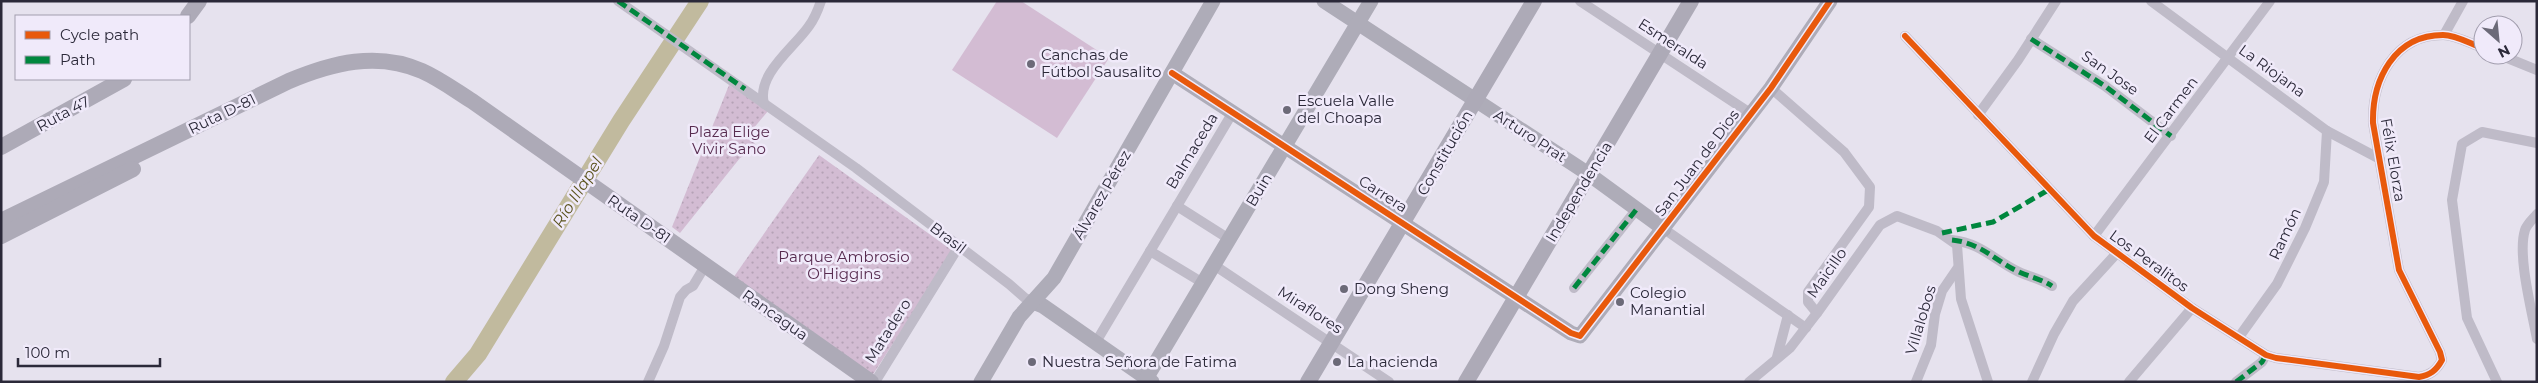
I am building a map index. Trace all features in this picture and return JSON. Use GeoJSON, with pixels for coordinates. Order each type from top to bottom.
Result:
{"type":"FeatureCollection","features":[{"type":"Feature","properties":{"kind":"main road"},"geometry":{"type":"LineString","coordinates":[[189,15],[199,1]]}},
{"type":"Feature","properties":{"kind":"main road","name":"Constitución"},"geometry":{"type":"LineString","coordinates":[[1308,382],[1534,1]]}},
{"type":"Feature","properties":{"kind":"main road","name":"Independencia"},"geometry":{"type":"LineString","coordinates":[[1466,382],[1590,175],[1691,1]]}},
{"type":"Feature","properties":{"kind":"main road","name":"Ruta D-81"},"geometry":{"type":"LineString","coordinates":[[1,221],[288,81],[320,68],[361,60],[387,61],[418,70],[472,101],[679,248]]}},
{"type":"Feature","properties":{"kind":"main road","name":"Ruta D-81"},"geometry":{"type":"LineString","coordinates":[[1,236],[308,82],[348,72],[388,70],[413,74],[450,88]]}},
{"type":"Feature","properties":{"kind":"main road","name":"Ruta 47"},"geometry":{"type":"LineString","coordinates":[[1,147],[122,80]]}},
{"type":"Feature","properties":{"kind":"main road","name":"Rancagua"},"geometry":{"type":"LineString","coordinates":[[679,248],[871,382]]}},
{"type":"Feature","properties":{"kind":"street","name":"Brasil"},"geometry":{"type":"LineString","coordinates":[[618,1],[856,168],[1025,298],[1043,306],[1150,380]]}},
{"type":"Feature","properties":{"kind":"street"},"geometry":{"type":"LineString","coordinates":[[764,104],[763,89],[770,74],[808,28],[821,1]]}},
{"type":"Feature","properties":{"kind":"street","name":"Álvarez Pérez"},"geometry":{"type":"LineString","coordinates":[[981,382],[1014,325],[1054,278],[1213,1]]}},
{"type":"Feature","properties":{"kind":"street","name":"Arturo Prat"},"geometry":{"type":"LineString","coordinates":[[1324,1],[1590,175],[1636,210],[1806,328]]}},
{"type":"Feature","properties":{"kind":"street","name":"Buin"},"geometry":{"type":"LineString","coordinates":[[1150,380],[1203,283],[1371,1]]}},
{"type":"Feature","properties":{"kind":"street","name":"Esmeralda"},"geometry":{"type":"LineString","coordinates":[[1580,1],[1750,113]]}},
{"type":"Feature","properties":{"kind":"street","name":"San Juan de Dios"},"geometry":{"type":"LineString","coordinates":[[1580,336],[1771,88],[1830,1]]}},
{"type":"Feature","properties":{"kind":"street"},"geometry":{"type":"LineString","coordinates":[[1978,115],[2056,1]]}},
{"type":"Feature","properties":{"kind":"street","name":"La Riojana"},"geometry":{"type":"LineString","coordinates":[[2151,1],[2327,131],[2380,159]]}},
{"type":"Feature","properties":{"kind":"street","name":"El Carmen"},"geometry":{"type":"LineString","coordinates":[[2094,236],[2229,59],[2270,1]]}},
{"type":"Feature","properties":{"kind":"street"},"geometry":{"type":"LineString","coordinates":[[2444,35],[2463,1]]}},
{"type":"Feature","properties":{"kind":"street","name":"Félix Elorza"},"geometry":{"type":"LineString","coordinates":[[2442,360],[2440,352],[2399,270],[2372,114],[2378,82],[2398,50],[2412,41],[2444,35],[2473,45]]}},
{"type":"Feature","properties":{"kind":"street","name":"Los Peralitos"},"geometry":{"type":"LineString","coordinates":[[1905,36],[2094,236],[2192,308],[2266,355],[2419,377],[2428,375],[2438,368],[2442,360]]}},
{"type":"Feature","properties":{"kind":"street","name":"San Jose"},"geometry":{"type":"LineString","coordinates":[[2031,39],[2105,86],[2171,136]]}},
{"type":"Feature","properties":{"kind":"street"},"geometry":{"type":"LineString","coordinates":[[2523,64],[2537,70]]}},
{"type":"Feature","properties":{"kind":"street","name":"Carrera"},"geometry":{"type":"LineString","coordinates":[[1172,73],[1571,333],[1580,336]]}},
{"type":"Feature","properties":{"kind":"street","name":"Maicillo"},"geometry":{"type":"LineString","coordinates":[[1771,88],[1844,152],[1870,187],[1869,207],[1808,292],[1808,302],[1817,314],[1880,224],[1897,216],[1917,222],[1952,240],[1969,241],[2020,272],[2052,286]]}},
{"type":"Feature","properties":{"kind":"street","name":"Balmaceda"},"geometry":{"type":"LineString","coordinates":[[1096,342],[1233,112]]}},
{"type":"Feature","properties":{"kind":"street","name":"Ramón"},"geometry":{"type":"LineString","coordinates":[[2239,338],[2277,284],[2305,228],[2324,182],[2327,131]]}},
{"type":"Feature","properties":{"kind":"street"},"geometry":{"type":"LineString","coordinates":[[2497,382],[2467,318],[2452,200],[2462,144],[2482,132],[2537,143]]}},
{"type":"Feature","properties":{"kind":"street"},"geometry":{"type":"LineString","coordinates":[[1177,206],[1229,239]]}},
{"type":"Feature","properties":{"kind":"street"},"geometry":{"type":"LineString","coordinates":[[1574,288],[1636,210]]}},
{"type":"Feature","properties":{"kind":"street"},"geometry":{"type":"LineString","coordinates":[[2537,214],[2526,228],[2523,243],[2528,293],[2537,339]]}},
{"type":"Feature","properties":{"kind":"street"},"geometry":{"type":"LineString","coordinates":[[1952,240],[1957,245],[1959,255],[1957,269],[1961,299],[1988,382]]}},
{"type":"Feature","properties":{"kind":"street","name":"Matadero"},"geometry":{"type":"LineString","coordinates":[[875,382],[959,246]]}},
{"type":"Feature","properties":{"kind":"street"},"geometry":{"type":"LineString","coordinates":[[1150,252],[1203,283]]}},
{"type":"Feature","properties":{"kind":"street"},"geometry":{"type":"LineString","coordinates":[[2032,382],[2054,334],[2073,301],[2116,254]]}},
{"type":"Feature","properties":{"kind":"street","name":"Miraflores"},"geometry":{"type":"LineString","coordinates":[[1214,265],[1332,342],[1389,382]]}},
{"type":"Feature","properties":{"kind":"street"},"geometry":{"type":"LineString","coordinates":[[648,382],[664,346],[680,297],[693,286],[705,266]]}},
{"type":"Feature","properties":{"kind":"street","name":"Villalobos"},"geometry":{"type":"LineString","coordinates":[[1916,382],[1931,346],[1935,314],[1942,292],[1957,269]]}},
{"type":"Feature","properties":{"kind":"street"},"geometry":{"type":"LineString","coordinates":[[2129,382],[2192,308]]}},
{"type":"Feature","properties":{"kind":"street"},"geometry":{"type":"LineString","coordinates":[[1777,357],[1788,314]]}},
{"type":"Feature","properties":{"kind":"street"},"geometry":{"type":"LineString","coordinates":[[1749,382],[1790,348],[1817,314]]}},
{"type":"Feature","properties":{"kind":"street"},"geometry":{"type":"LineString","coordinates":[[2236,382],[2262,362],[2266,355]]}},
{"type":"Feature","properties":{"kind":"green space","name":"Canchas de Fútbol Sausalito"},"geometry":{"type":"Polygon","coordinates":[[[997,1],[1021,1],[1109,58],[1057,138],[952,70],[997,1]]]}},
{"type":"Feature","properties":{"kind":"green space","name":"Plaza Elige Vivir Sano"},"geometry":{"type":"Polygon","coordinates":[[[729,85],[768,111],[748,135],[758,148],[740,158],[680,233],[672,227],[729,85]]]}},
{"type":"Feature","properties":{"kind":"green space","name":"Parque Ambrosio O'Higgins"},"geometry":{"type":"Polygon","coordinates":[[[819,155],[953,251],[870,379],[733,278],[819,155]]]}},
{"type":"Feature","properties":{"kind":"waterway","name":"Río Illapel"},"geometry":{"type":"LineString","coordinates":[[454,382],[478,354],[621,121],[700,1]]}},
{"type":"Feature","properties":{"kind":"marked path"},"geometry":{"type":"LineString","coordinates":[[618,1],[745,89]]}},
{"type":"Feature","properties":{"kind":"marked path"},"geometry":{"type":"LineString","coordinates":[[2031,39],[2105,86],[2171,136]]}},
{"type":"Feature","properties":{"kind":"marked path"},"geometry":{"type":"LineString","coordinates":[[1942,233],[1993,222],[2050,189]]}},
{"type":"Feature","properties":{"kind":"marked path"},"geometry":{"type":"LineString","coordinates":[[1574,288],[1636,210]]}},
{"type":"Feature","properties":{"kind":"marked path"},"geometry":{"type":"LineString","coordinates":[[1952,240],[1979,248],[2019,272],[2052,286]]}},
{"type":"Feature","properties":{"kind":"marked path"},"geometry":{"type":"LineString","coordinates":[[2236,382],[2262,362],[2266,355]]}},
{"type":"Feature","properties":{"kind":"cycle path"},"geometry":{"type":"LineString","coordinates":[[1172,73],[1571,333],[1580,336],[1771,88],[1830,1]]}},
{"type":"Feature","properties":{"kind":"cycle path"},"geometry":{"type":"LineString","coordinates":[[1905,36],[2094,236],[2192,308],[2266,355],[2276,358],[2419,377],[2432,372],[2442,360],[2440,352],[2399,270],[2373,123],[2374,107],[2382,76],[2389,63],[2411,43],[2426,37],[2448,35],[2473,44]]}},
{"type":"Feature","properties":{"kind":"place","name":"Canchas de Fútbol Sausalito"},"geometry":{"type":"Point","coordinates":[1031,64]}},
{"type":"Feature","properties":{"kind":"place","name":"Escuela Valle del Choapa"},"geometry":{"type":"Point","coordinates":[1287,110]}},
{"type":"Feature","properties":{"kind":"place","name":"Dong Sheng"},"geometry":{"type":"Point","coordinates":[1344,289]}},
{"type":"Feature","properties":{"kind":"place","name":"Colegio Manantial"},"geometry":{"type":"Point","coordinates":[1620,302]}},
{"type":"Feature","properties":{"kind":"place","name":"Nuestra Señora de Fatima"},"geometry":{"type":"Point","coordinates":[1032,362]}},
{"type":"Feature","properties":{"kind":"place","name":"La hacienda"},"geometry":{"type":"Point","coordinates":[1337,362]}}]}
